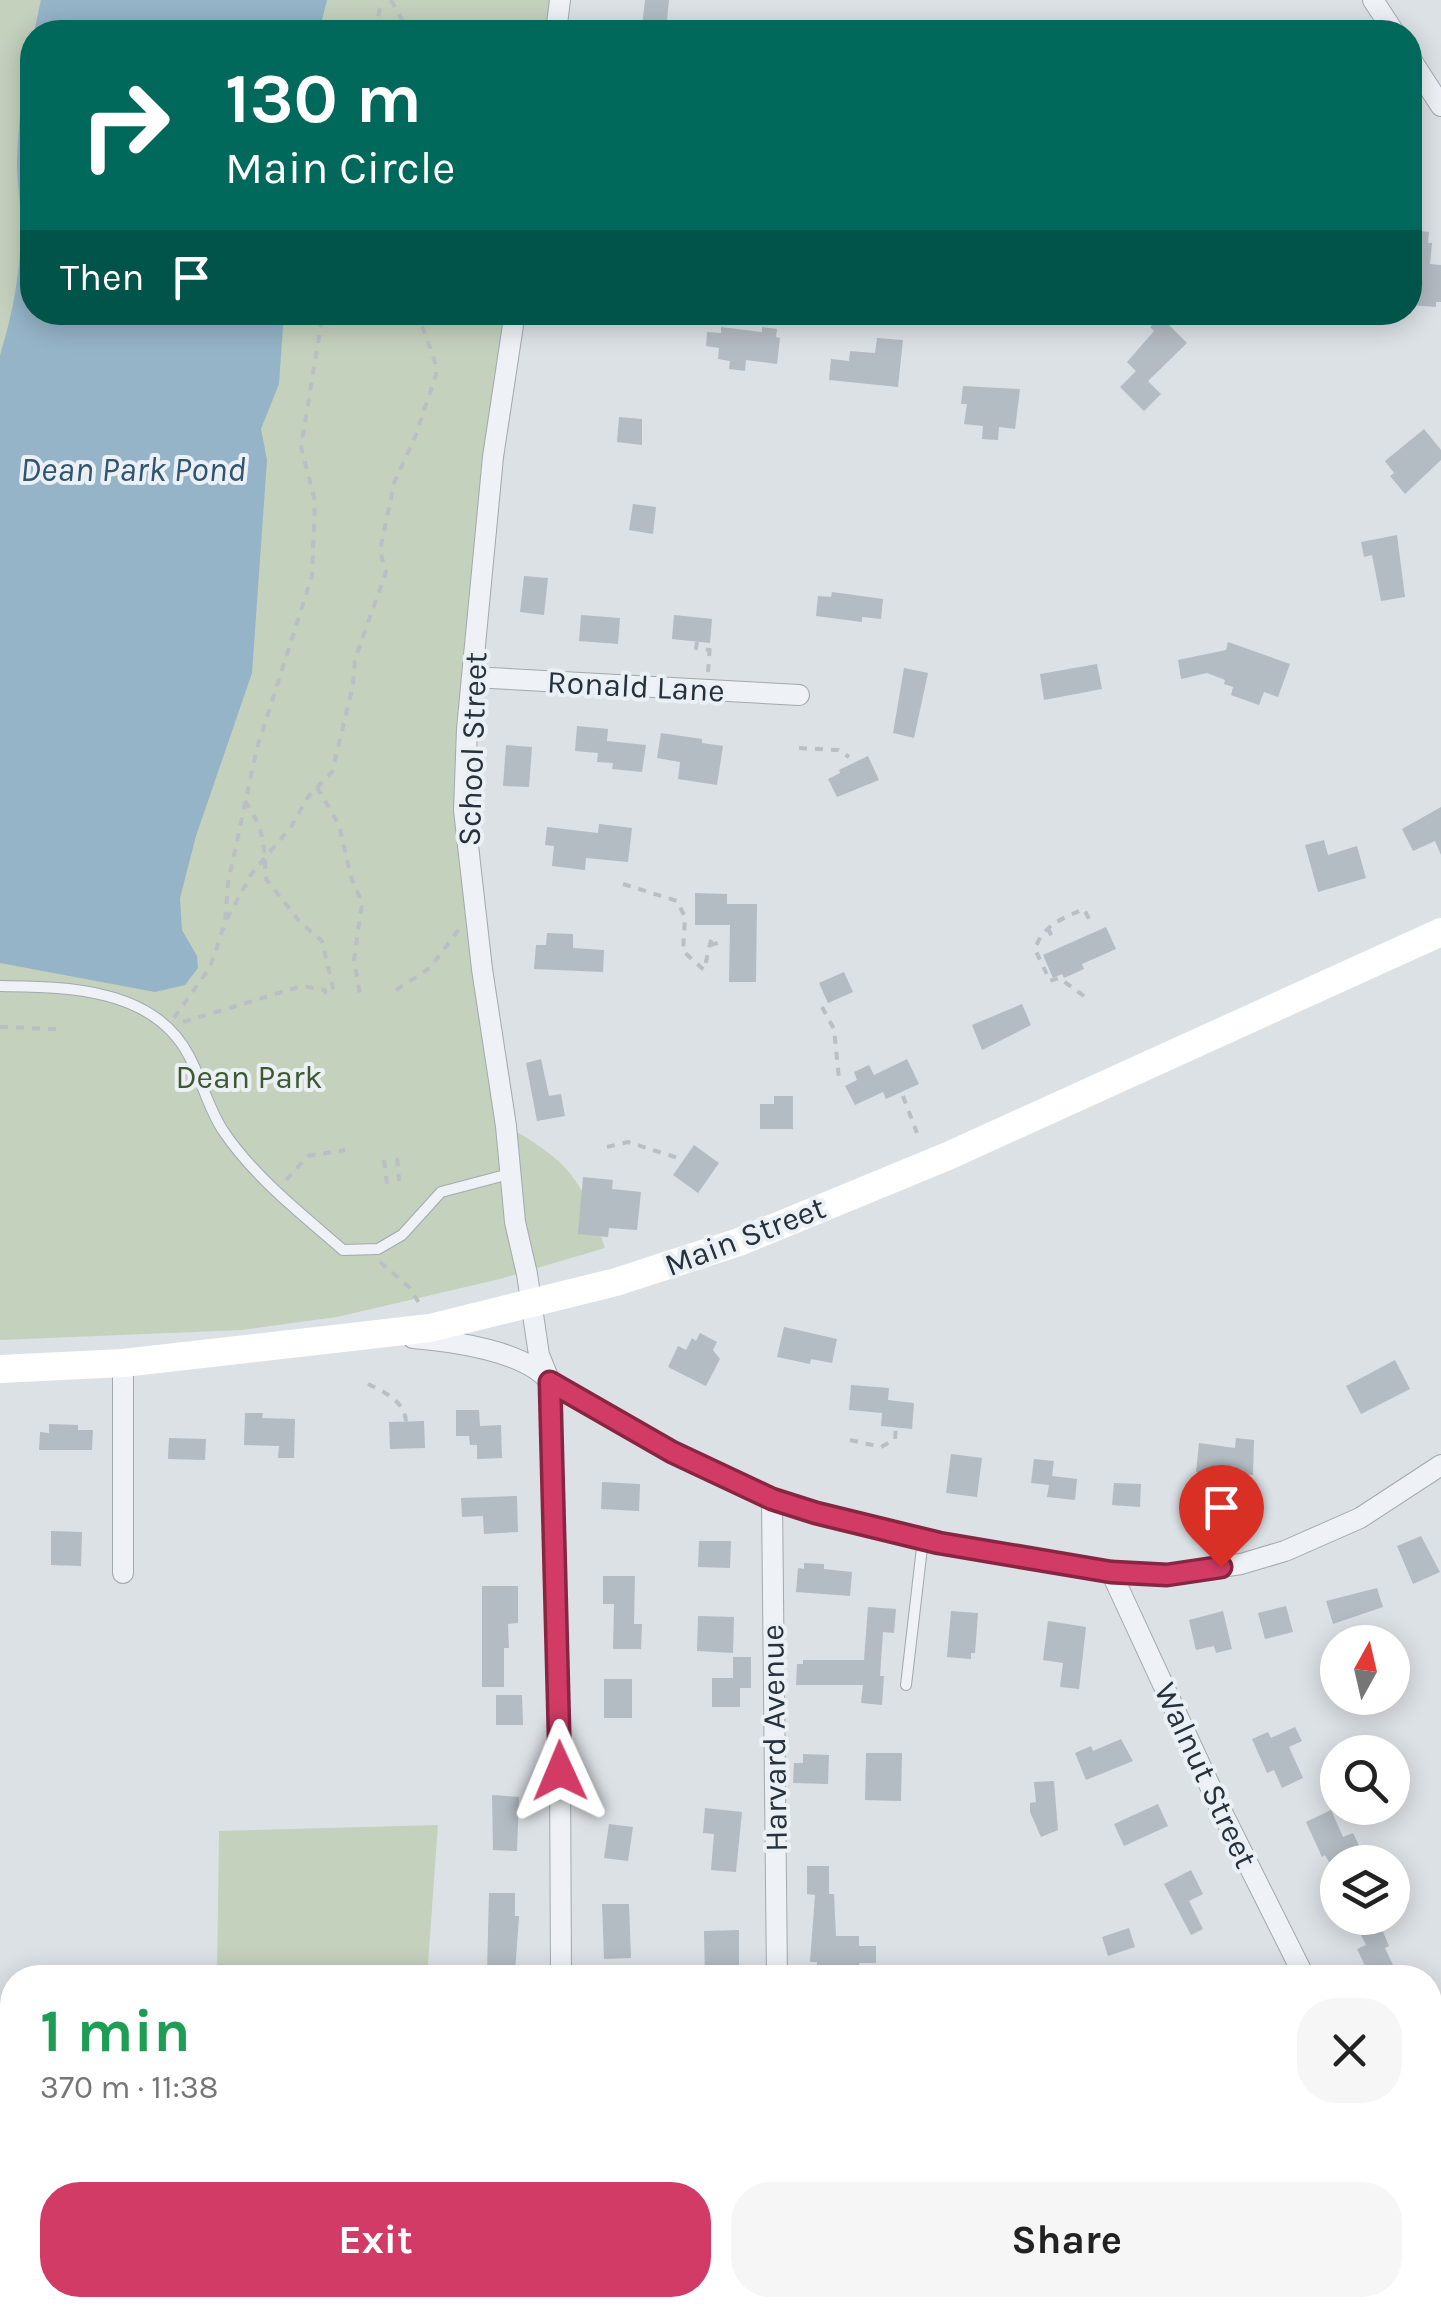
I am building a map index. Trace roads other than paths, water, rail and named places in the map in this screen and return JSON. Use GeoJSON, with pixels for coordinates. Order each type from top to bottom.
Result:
{"type":"FeatureCollection","features":[{"type":"Feature","properties":{"kind":"main road","name":"Main Street"},"geometry":{"type":"LineString","coordinates":[[0,1369],[123,1363],[430,1328],[616,1282],[739,1242],[948,1156],[1441,932]]}},
{"type":"Feature","properties":{"kind":"street"},"geometry":{"type":"LineString","coordinates":[[1422,77],[1441,106]]}},
{"type":"Feature","properties":{"kind":"street","name":"School Street"},"geometry":{"type":"LineString","coordinates":[[513,325],[493,463],[472,676],[464,810],[509,1174],[539,1356],[550,1382],[561,1965]]}},
{"type":"Feature","properties":{"kind":"street","name":"Ronald Lane"},"geometry":{"type":"LineString","coordinates":[[472,676],[799,696]]}},
{"type":"Feature","properties":{"kind":"street"},"geometry":{"type":"LineString","coordinates":[[377,1335],[486,1350],[542,1371],[550,1382],[672,1452],[772,1499],[922,1539],[1111,1572],[1167,1575],[1241,1564],[1285,1551],[1360,1518],[1440,1469]]}},
{"type":"Feature","properties":{"kind":"street"},"geometry":{"type":"LineString","coordinates":[[123,1363],[123,1574]]}},
{"type":"Feature","properties":{"kind":"street","name":"Harvard Avenue"},"geometry":{"type":"LineString","coordinates":[[772,1499],[777,1965]]}},
{"type":"Feature","properties":{"kind":"street","name":"Walnut Street"},"geometry":{"type":"LineString","coordinates":[[1111,1572],[1298,1965]]}},
{"type":"Feature","properties":{"kind":"lane"},"geometry":{"type":"LineString","coordinates":[[0,986],[33,986],[125,1000],[144,1007],[169,1026],[191,1059],[224,1133],[276,1191],[343,1250],[378,1249],[402,1236],[441,1192],[509,1174]]}},
{"type":"Feature","properties":{"kind":"lane"},"geometry":{"type":"LineString","coordinates":[[906,1685],[922,1539]]}},
{"type":"Feature","properties":{"kind":"water"},"geometry":{"type":"Polygon","coordinates":[[[41,0],[327,0],[322,20],[37,20],[41,0]]]}},
{"type":"Feature","properties":{"kind":"water","name":"Dean Park Pond"},"geometry":{"type":"Polygon","coordinates":[[[20,124],[20,212],[17,171],[20,124]]]}},
{"type":"Feature","properties":{"kind":"water","name":"Dean Park Pond"},"geometry":{"type":"Polygon","coordinates":[[[20,258],[20,325],[283,325],[279,384],[261,429],[267,460],[252,673],[196,836],[180,898],[182,930],[197,956],[198,968],[185,985],[155,992],[0,963],[0,355],[20,258]]]}},
{"type":"Feature","properties":{"kind":"park label","name":"Dean Park"},"geometry":{"type":"Point","coordinates":[249,1077]}}]}
